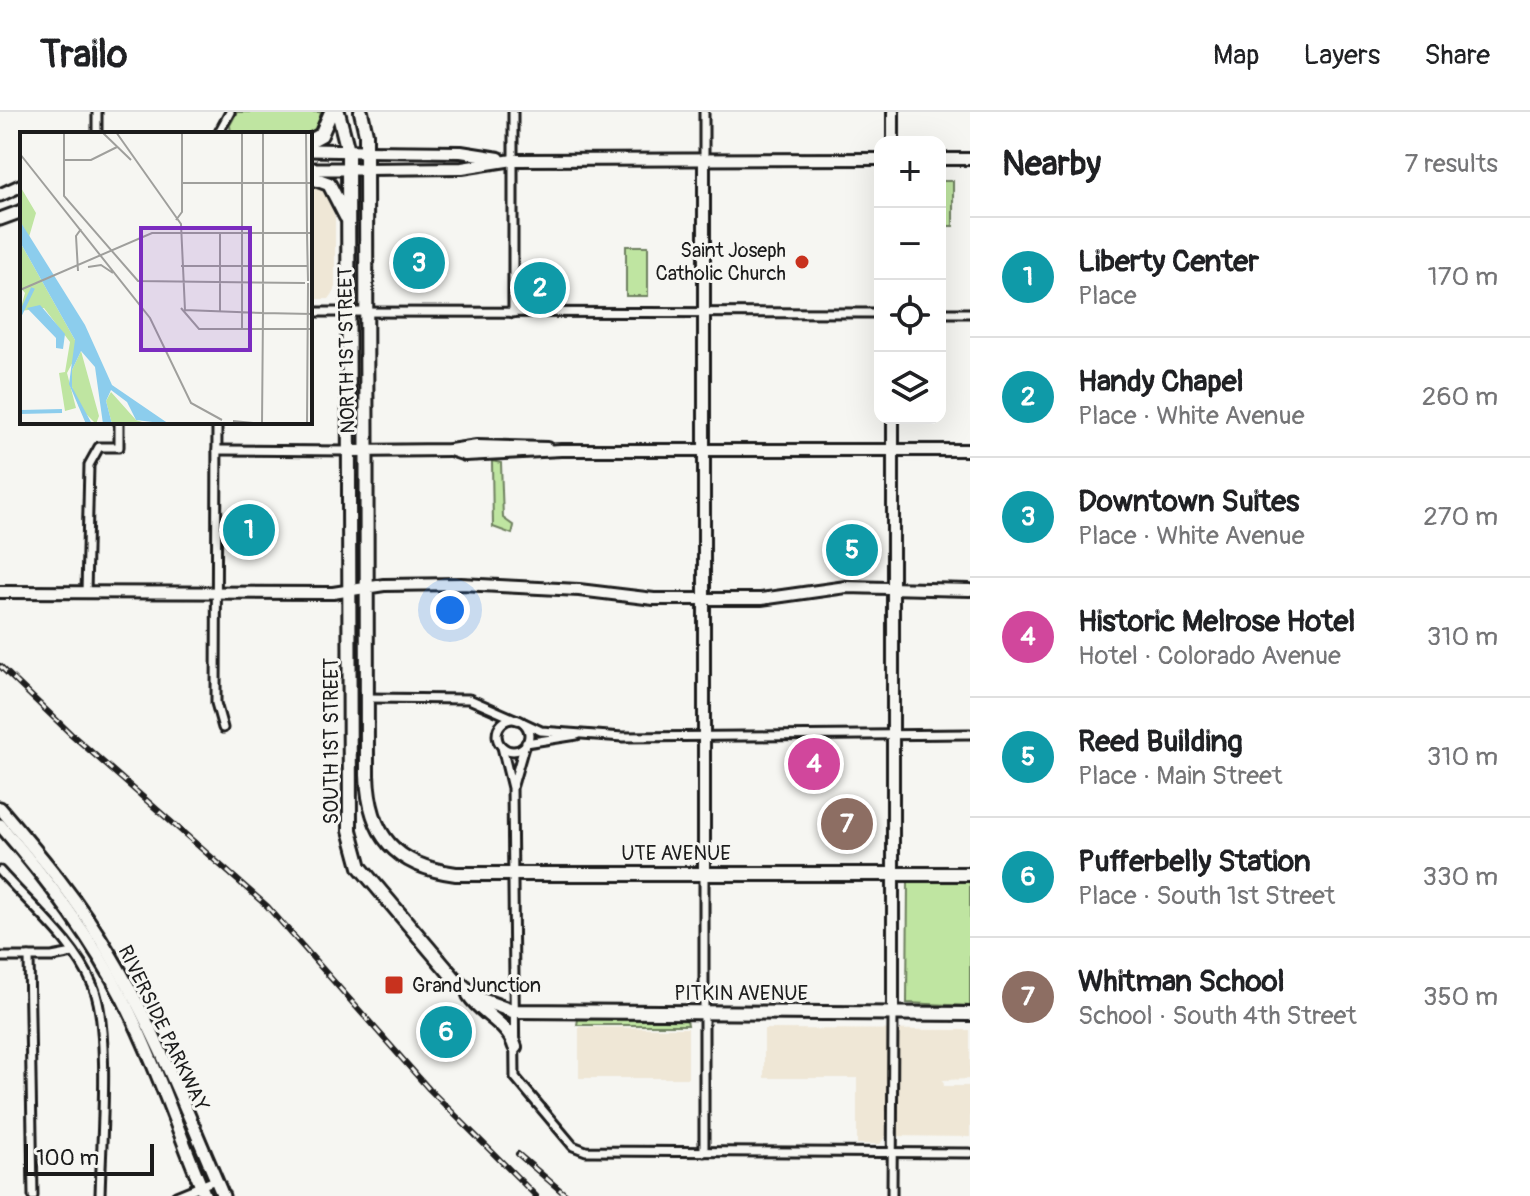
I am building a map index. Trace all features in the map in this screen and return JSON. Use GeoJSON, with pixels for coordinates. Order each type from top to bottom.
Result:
{"type":"FeatureCollection","features":[{"type":"Feature","properties":{"kind":"highway"},"geometry":{"type":"LineString","coordinates":[[312,140],[321,135],[331,112]]}},
{"type":"Feature","properties":{"kind":"highway","name":"NORTH 1ST STREET"},"geometry":{"type":"LineString","coordinates":[[338,112],[348,151],[349,169],[351,591]]}},
{"type":"Feature","properties":{"kind":"highway","name":"NORTH 1ST STREET"},"geometry":{"type":"LineString","coordinates":[[361,112],[365,151],[367,588]]}},
{"type":"Feature","properties":{"kind":"highway"},"geometry":{"type":"LineString","coordinates":[[312,178],[329,184],[335,191],[349,224]]}},
{"type":"Feature","properties":{"kind":"highway","name":"SOUTH 1ST STREET"},"geometry":{"type":"LineString","coordinates":[[367,588],[367,797],[373,820],[389,845]]}},
{"type":"Feature","properties":{"kind":"highway","name":"SOUTH 1ST STREET"},"geometry":{"type":"LineString","coordinates":[[351,591],[350,830],[355,855],[370,881],[465,989],[489,1004],[512,1011]]}},
{"type":"Feature","properties":{"kind":"highway","name":"UTE AVENUE"},"geometry":{"type":"LineString","coordinates":[[389,845],[404,857],[436,871],[970,874]]}},
{"type":"Feature","properties":{"kind":"highway"},"geometry":{"type":"LineString","coordinates":[[465,989],[483,1014],[506,1029],[515,1047]]}},
{"type":"Feature","properties":{"kind":"highway","name":"PITKIN AVENUE"},"geometry":{"type":"LineString","coordinates":[[512,1011],[970,1014]]}},
{"type":"Feature","properties":{"kind":"main road"},"geometry":{"type":"LineString","coordinates":[[312,150],[365,151]]}},
{"type":"Feature","properties":{"kind":"main road"},"geometry":{"type":"LineString","coordinates":[[312,169],[365,169]]}},
{"type":"Feature","properties":{"kind":"main road"},"geometry":{"type":"LineString","coordinates":[[0,195],[20,186]]}},
{"type":"Feature","properties":{"kind":"main road"},"geometry":{"type":"LineString","coordinates":[[0,219],[20,212]]}},
{"type":"Feature","properties":{"kind":"main road","name":"RIVERSIDE PARKWAY"},"geometry":{"type":"LineString","coordinates":[[0,808],[66,888],[111,956],[153,1036],[223,1196]]}},
{"type":"Feature","properties":{"kind":"main road","name":"RIVERSIDE PARKWAY"},"geometry":{"type":"LineString","coordinates":[[0,825],[43,876],[100,959],[146,1049],[203,1191]]}},
{"type":"Feature","properties":{"kind":"street"},"geometry":{"type":"LineString","coordinates":[[219,132],[230,112]]}},
{"type":"Feature","properties":{"kind":"street"},"geometry":{"type":"LineString","coordinates":[[513,112],[513,313]]}},
{"type":"Feature","properties":{"kind":"street"},"geometry":{"type":"LineString","coordinates":[[704,112],[704,1152]]}},
{"type":"Feature","properties":{"kind":"street"},"geometry":{"type":"LineString","coordinates":[[893,112],[893,136]]}},
{"type":"Feature","properties":{"kind":"street"},"geometry":{"type":"LineString","coordinates":[[365,151],[461,152],[513,160],[874,159]]}},
{"type":"Feature","properties":{"kind":"street"},"geometry":{"type":"LineString","coordinates":[[946,159],[970,159]]}},
{"type":"Feature","properties":{"kind":"street"},"geometry":{"type":"LineString","coordinates":[[365,169],[462,168],[513,160]]}},
{"type":"Feature","properties":{"kind":"street"},"geometry":{"type":"LineString","coordinates":[[312,312],[874,313]]}},
{"type":"Feature","properties":{"kind":"street"},"geometry":{"type":"LineString","coordinates":[[946,313],[970,313]]}},
{"type":"Feature","properties":{"kind":"street"},"geometry":{"type":"LineString","coordinates":[[86,593],[89,465],[99,447],[119,447],[119,424]]}},
{"type":"Feature","properties":{"kind":"street"},"geometry":{"type":"LineString","coordinates":[[217,424],[216,703],[223,728]]}},
{"type":"Feature","properties":{"kind":"street"},"geometry":{"type":"LineString","coordinates":[[892,1196],[893,424]]}},
{"type":"Feature","properties":{"kind":"street"},"geometry":{"type":"LineString","coordinates":[[217,450],[450,450],[465,455],[561,450],[970,450]]}},
{"type":"Feature","properties":{"kind":"street"},"geometry":{"type":"LineString","coordinates":[[0,592],[351,591],[485,584],[579,590],[640,598],[761,599],[821,588],[893,586],[970,590]]}},
{"type":"Feature","properties":{"kind":"street"},"geometry":{"type":"LineString","coordinates":[[367,698],[469,699],[535,730],[579,734],[703,738],[970,734]]}},
{"type":"Feature","properties":{"kind":"street"},"geometry":{"type":"LineString","coordinates":[[490,709],[512,788],[515,1077],[563,1135],[581,1150],[970,1153]]}},
{"type":"Feature","properties":{"kind":"street"},"geometry":{"type":"LineString","coordinates":[[497,733],[503,722],[520,722]]}},
{"type":"Feature","properties":{"kind":"street"},"geometry":{"type":"LineString","coordinates":[[512,788],[528,733],[520,722]]}},
{"type":"Feature","properties":{"kind":"street"},"geometry":{"type":"LineString","coordinates":[[502,747],[516,750],[526,744],[579,734]]}},
{"type":"Feature","properties":{"kind":"street"},"geometry":{"type":"LineString","coordinates":[[0,871],[73,953],[94,987],[99,1006],[100,1196]]}},
{"type":"Feature","properties":{"kind":"street"},"geometry":{"type":"LineString","coordinates":[[0,957],[73,953]]}},
{"type":"Feature","properties":{"kind":"street"},"geometry":{"type":"LineString","coordinates":[[29,957],[33,1196]]}},
{"type":"Feature","properties":{"kind":"street"},"geometry":{"type":"LineString","coordinates":[[176,1196],[203,1191],[215,1180]]}},
{"type":"Feature","properties":{"kind":"shaded area"},"geometry":{"type":"Polygon","coordinates":[[[312,186],[325,192],[335,217],[335,291],[329,299],[312,299],[312,186]]]}},
{"type":"Feature","properties":{"kind":"shaded area"},"geometry":{"type":"Polygon","coordinates":[[[579,1027],[688,1028],[688,1078],[579,1078],[579,1027]]]}},
{"type":"Feature","properties":{"kind":"shaded area"},"geometry":{"type":"Polygon","coordinates":[[[764,1029],[970,1030],[970,1079],[943,1080],[944,1086],[970,1086],[970,1137],[886,1136],[880,1144],[857,1144],[857,1078],[764,1078],[764,1029]]]}},
{"type":"Feature","properties":{"kind":"green space"},"geometry":{"type":"Polygon","coordinates":[[[237,112],[321,112],[317,130],[312,134],[231,132],[230,125],[237,112]]]}},
{"type":"Feature","properties":{"kind":"green space"},"geometry":{"type":"Polygon","coordinates":[[[946,181],[953,181],[953,226],[946,226],[946,181]]]}},
{"type":"Feature","properties":{"kind":"green space"},"geometry":{"type":"Polygon","coordinates":[[[626,246],[648,246],[648,296],[626,296],[626,246]]]}},
{"type":"Feature","properties":{"kind":"green space"},"geometry":{"type":"Polygon","coordinates":[[[492,461],[501,463],[503,518],[514,526],[512,534],[493,527],[492,461]]]}},
{"type":"Feature","properties":{"kind":"green space"},"geometry":{"type":"Polygon","coordinates":[[[908,881],[970,881],[970,1006],[907,1003],[908,881]]]}},
{"type":"Feature","properties":{"kind":"green space"},"geometry":{"type":"Polygon","coordinates":[[[578,1019],[687,1020],[688,1025],[577,1025],[578,1019]]]}},
{"type":"Feature","properties":{"kind":"railway"},"geometry":{"type":"LineString","coordinates":[[0,666],[71,734],[267,906],[429,1089],[536,1196]]}},
{"type":"Feature","properties":{"kind":"railway"},"geometry":{"type":"LineString","coordinates":[[518,1154],[567,1196]]}},
{"type":"Feature","properties":{"kind":"place","name":"Saint Joseph Catholic Church"},"geometry":{"type":"Point","coordinates":[802,262]}},
{"type":"Feature","properties":{"kind":"place","name":"Downtown Suites"},"geometry":{"type":"Point","coordinates":[419,263]}},
{"type":"Feature","properties":{"kind":"place","name":"Handy Chapel"},"geometry":{"type":"Point","coordinates":[540,288]}},
{"type":"Feature","properties":{"kind":"place","name":"Liberty Center"},"geometry":{"type":"Point","coordinates":[249,530]}},
{"type":"Feature","properties":{"kind":"place","name":"Reed Building"},"geometry":{"type":"Point","coordinates":[852,550]}},
{"type":"Feature","properties":{"kind":"place","name":"Historic Melrose Hotel"},"geometry":{"type":"Point","coordinates":[814,764]}},
{"type":"Feature","properties":{"kind":"place","name":"Whitman School"},"geometry":{"type":"Point","coordinates":[847,824]}},
{"type":"Feature","properties":{"kind":"place","name":"Grand Junction"},"geometry":{"type":"Point","coordinates":[394,985]}},
{"type":"Feature","properties":{"kind":"place","name":"Pufferbelly Station"},"geometry":{"type":"Point","coordinates":[446,1032]}}]}
